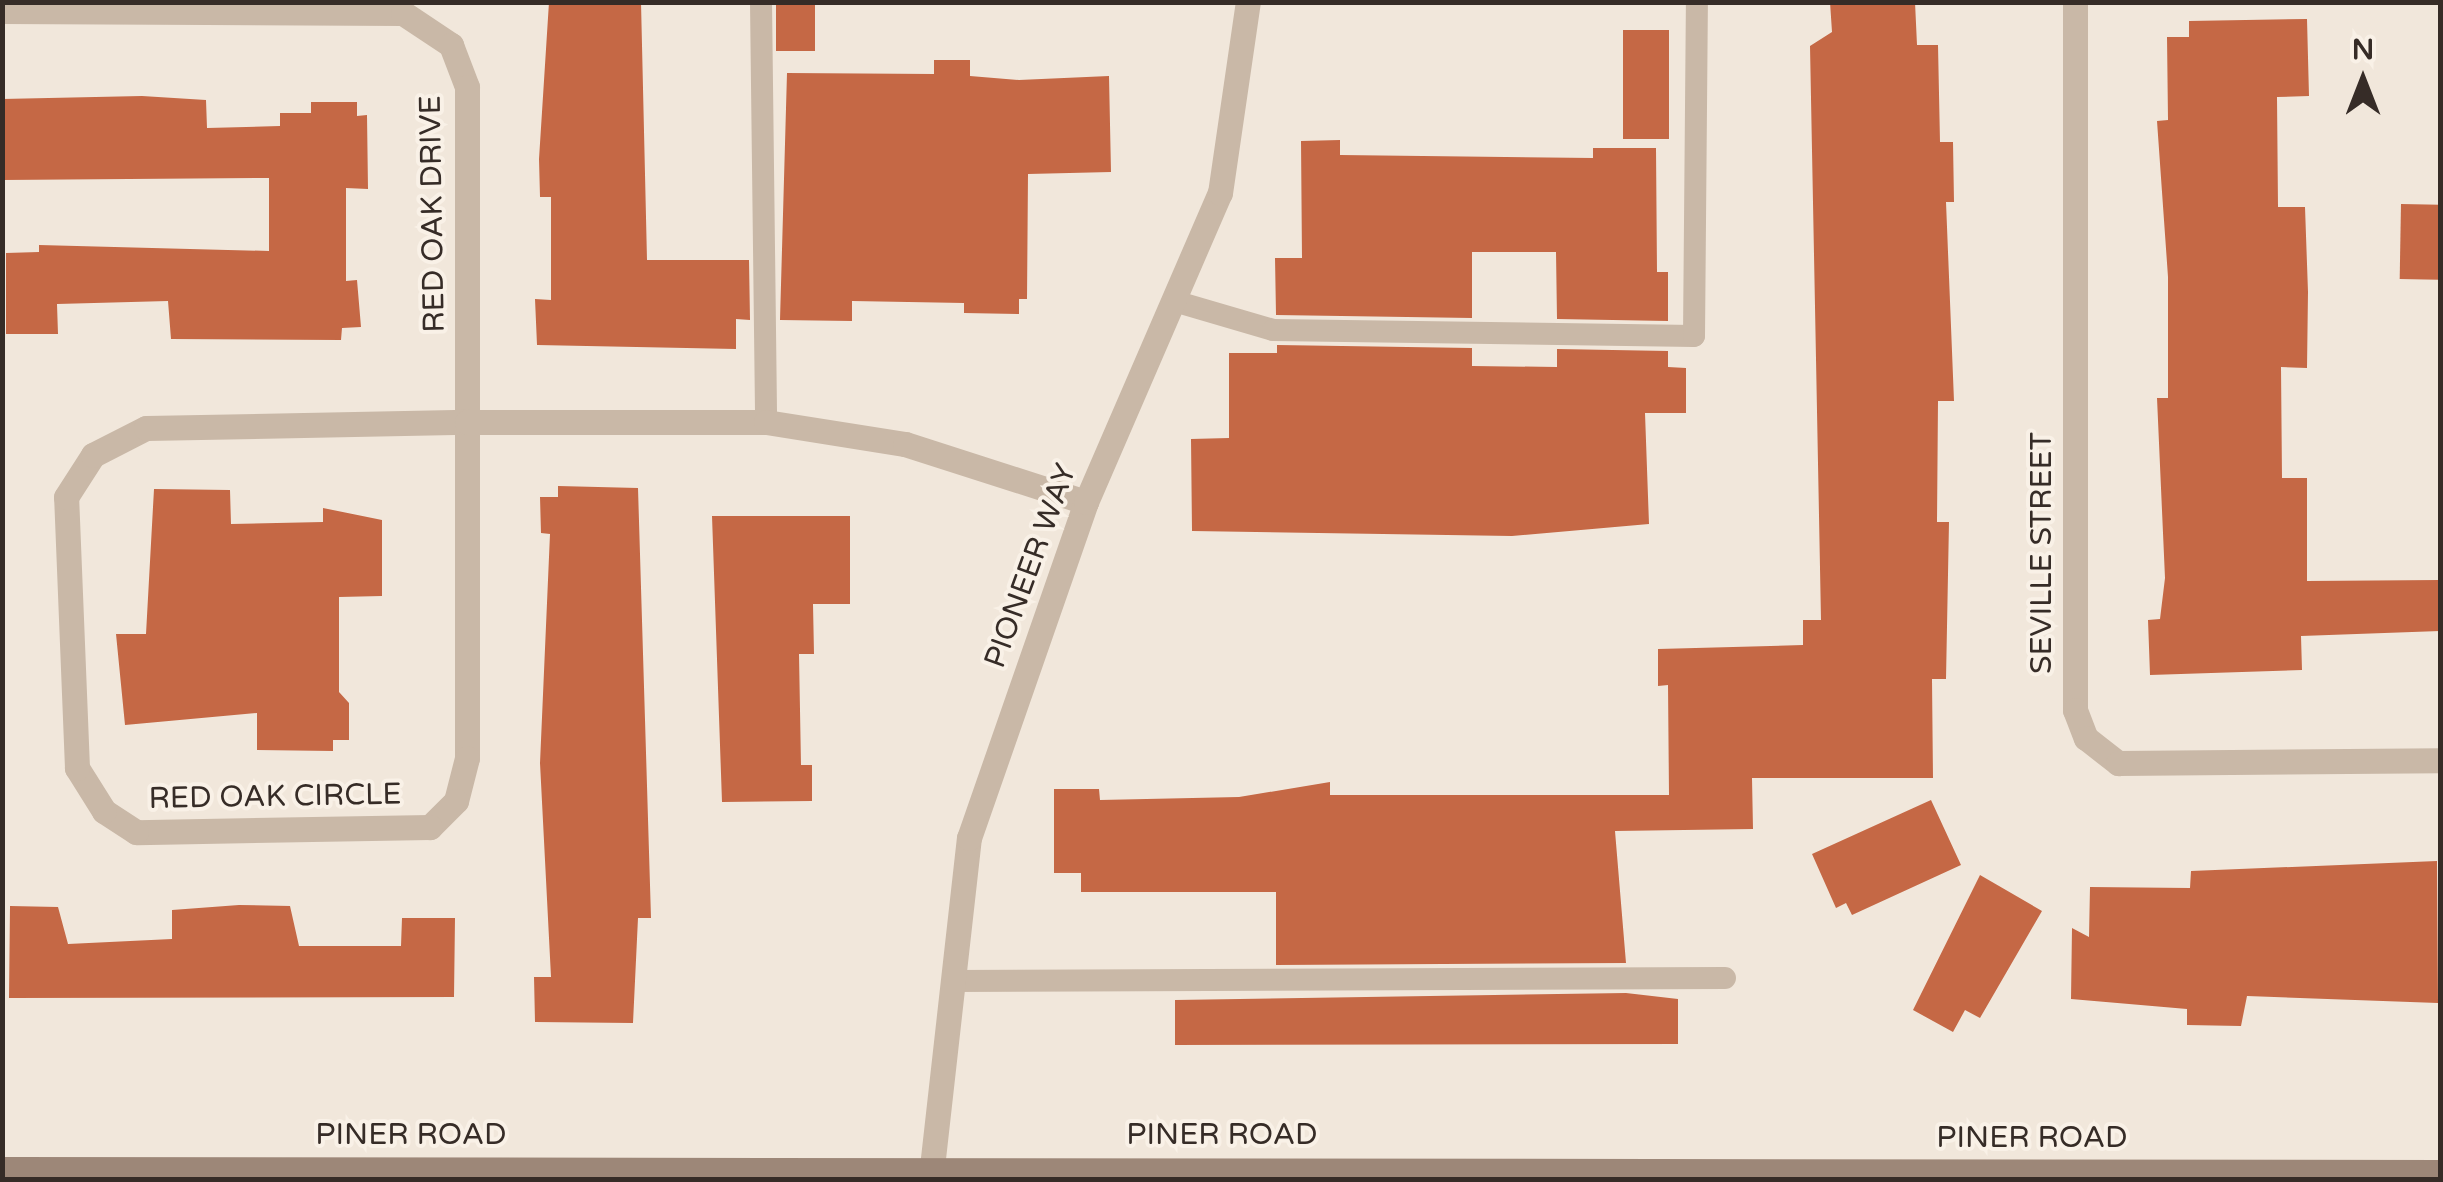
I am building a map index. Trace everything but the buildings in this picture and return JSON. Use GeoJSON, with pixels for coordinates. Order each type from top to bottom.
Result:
{"type":"FeatureCollection","features":[{"type":"Feature","properties":{"kind":"main road","name":"PINER ROAD"},"geometry":{"type":"LineString","coordinates":[[2,1169],[932,1167],[2440,1172]]}},
{"type":"Feature","properties":{"kind":"street","name":"PIONEER WAY"},"geometry":{"type":"LineString","coordinates":[[932,1167],[969,838],[1086,502],[1220,194],[1248,2]]}},
{"type":"Feature","properties":{"kind":"street","name":"SEVILLE STREET"},"geometry":{"type":"LineString","coordinates":[[2074,2],[2074,710],[2086,738],[2118,763],[2440,760]]}},
{"type":"Feature","properties":{"kind":"street","name":"RED OAK DRIVE"},"geometry":{"type":"LineString","coordinates":[[2,11],[403,13],[451,44],[467,87],[467,422]]}},
{"type":"Feature","properties":{"kind":"street","name":"RED OAK CIRCLE"},"geometry":{"type":"LineString","coordinates":[[467,422],[467,758],[456,800],[430,827],[136,832],[104,811],[77,768],[66,497],[93,454],[146,428],[467,422],[766,422],[905,444],[1086,502]]}},
{"type":"Feature","properties":{"kind":"lane"},"geometry":{"type":"LineString","coordinates":[[760,2],[766,422]]}},
{"type":"Feature","properties":{"kind":"lane"},"geometry":{"type":"LineString","coordinates":[[1174,301],[1273,330],[1694,336],[1696,2]]}},
{"type":"Feature","properties":{"kind":"lane"},"geometry":{"type":"LineString","coordinates":[[953,981],[1726,978]]}}]}
